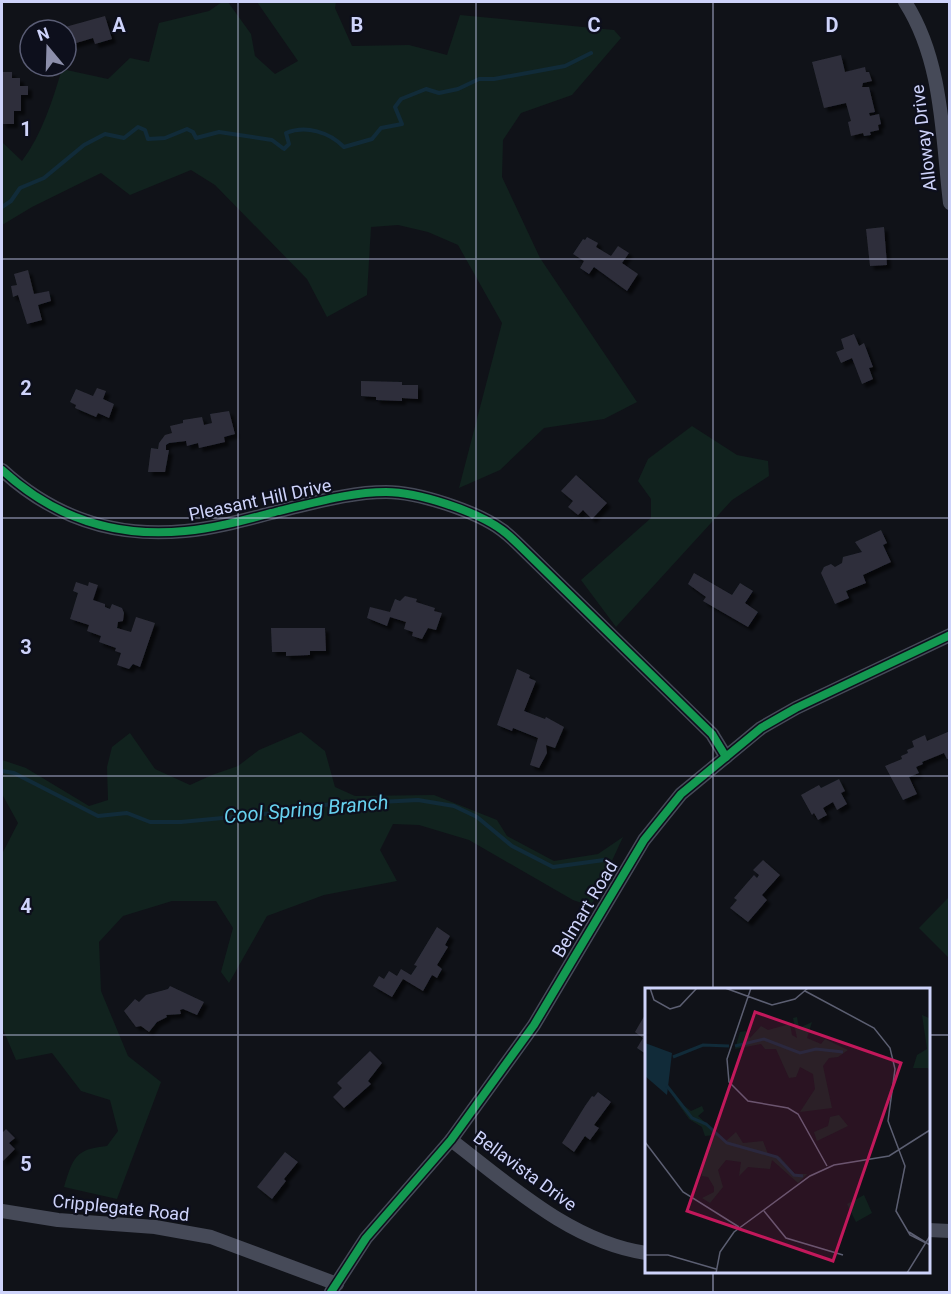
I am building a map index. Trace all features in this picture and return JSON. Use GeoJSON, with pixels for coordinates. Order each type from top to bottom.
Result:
{"type":"FeatureCollection","features":[{"type":"Feature","properties":{"kind":"street","name":"Alloway Drive"},"geometry":{"type":"LineString","coordinates":[[905,2],[926,46],[936,78],[950,203]]}},
{"type":"Feature","properties":{"kind":"street","name":"Pleasant Hill Drive"},"geometry":{"type":"LineString","coordinates":[[2,470],[44,503],[91,524],[134,532],[184,532],[220,526],[330,498],[386,492],[408,494],[454,506],[501,529],[522,548],[712,734],[726,757]]}},
{"type":"Feature","properties":{"kind":"street","name":"Belmart Road"},"geometry":{"type":"LineString","coordinates":[[334,1288],[366,1238],[451,1140],[534,1025],[644,840],[681,794],[761,728],[796,708],[950,635]]}},
{"type":"Feature","properties":{"kind":"street","name":"Bellavista Drive"},"geometry":{"type":"LineString","coordinates":[[451,1140],[528,1199],[563,1222],[588,1235],[645,1253]]}},
{"type":"Feature","properties":{"kind":"street","name":"Cripplegate Road"},"geometry":{"type":"LineString","coordinates":[[2,1211],[58,1220],[155,1227],[212,1237],[334,1288]]}},
{"type":"Feature","properties":{"kind":"street"},"geometry":{"type":"LineString","coordinates":[[930,1230],[950,1231]]}},
{"type":"Feature","properties":{"kind":"green space"},"geometry":{"type":"Polygon","coordinates":[[[222,2],[228,2],[251,34],[255,56],[275,74],[298,61],[257,2],[336,2],[335,8],[352,46],[409,45],[447,55],[460,15],[614,30],[621,38],[572,95],[521,113],[503,140],[502,177],[540,258],[637,402],[604,419],[544,428],[500,470],[459,488],[502,323],[458,245],[428,232],[398,225],[371,227],[367,295],[327,317],[307,279],[215,185],[191,170],[130,195],[101,173],[32,207],[2,225],[2,142],[22,161],[41,129],[59,78],[78,78],[78,72],[108,79],[130,58],[149,62],[159,23],[209,11],[222,2]]]}},
{"type":"Feature","properties":{"kind":"green space"},"geometry":{"type":"Polygon","coordinates":[[[692,426],[737,455],[768,461],[769,476],[732,500],[616,627],[581,580],[651,518],[651,499],[638,481],[648,459],[692,426]]]}},
{"type":"Feature","properties":{"kind":"green space"},"geometry":{"type":"Polygon","coordinates":[[[301,732],[325,751],[335,787],[355,796],[434,795],[497,820],[507,836],[554,861],[598,854],[623,837],[591,906],[573,900],[469,840],[419,825],[393,824],[380,850],[397,881],[324,895],[267,916],[229,983],[221,972],[233,928],[216,901],[172,901],[123,916],[99,942],[101,991],[128,1056],[161,1082],[117,1199],[64,1187],[77,1157],[96,1147],[107,1146],[118,1131],[110,1100],[81,1091],[52,1053],[16,1060],[2,1027],[2,854],[18,823],[2,794],[2,760],[26,768],[89,806],[108,800],[107,767],[112,747],[130,733],[155,769],[190,785],[238,766],[259,750],[301,732]]]}},
{"type":"Feature","properties":{"kind":"green space"},"geometry":{"type":"Polygon","coordinates":[[[949,897],[949,958],[919,928],[949,897]]]}},
{"type":"Feature","properties":{"kind":"building"},"geometry":{"type":"Polygon","coordinates":[[[105,16],[112,39],[95,44],[93,38],[78,42],[78,23],[105,16]]]}},
{"type":"Feature","properties":{"kind":"building"},"geometry":{"type":"Polygon","coordinates":[[[841,55],[845,72],[865,67],[866,72],[869,72],[872,81],[863,83],[862,87],[869,87],[875,112],[869,113],[870,116],[879,114],[881,124],[878,125],[879,130],[870,132],[871,135],[864,136],[863,133],[851,136],[848,122],[851,121],[846,103],[824,108],[812,62],[841,55]]]}},
{"type":"Feature","properties":{"kind":"building"},"geometry":{"type":"Polygon","coordinates":[[[2,72],[12,72],[12,78],[20,78],[20,86],[28,86],[28,95],[21,95],[21,111],[14,111],[14,124],[2,124],[2,72]]]}},
{"type":"Feature","properties":{"kind":"building"},"geometry":{"type":"Polygon","coordinates":[[[884,227],[887,265],[870,266],[866,229],[884,227]]]}},
{"type":"Feature","properties":{"kind":"building"},"geometry":{"type":"Polygon","coordinates":[[[587,237],[598,243],[596,247],[611,256],[618,246],[629,253],[622,263],[638,274],[627,291],[594,267],[589,274],[580,268],[584,261],[573,254],[583,239],[587,237]]]}},
{"type":"Feature","properties":{"kind":"building"},"geometry":{"type":"Polygon","coordinates":[[[28,270],[34,294],[49,291],[51,301],[38,305],[42,320],[27,324],[18,295],[13,297],[11,286],[17,285],[14,274],[28,270]]]}},
{"type":"Feature","properties":{"kind":"building"},"geometry":{"type":"Polygon","coordinates":[[[854,334],[859,346],[864,343],[873,367],[869,368],[873,379],[862,384],[852,358],[841,363],[836,352],[844,349],[841,339],[854,334]]]}},
{"type":"Feature","properties":{"kind":"building"},"geometry":{"type":"Polygon","coordinates":[[[361,381],[402,382],[402,385],[418,385],[418,399],[376,400],[376,397],[361,396],[361,381]]]}},
{"type":"Feature","properties":{"kind":"building"},"geometry":{"type":"Polygon","coordinates":[[[97,388],[106,391],[103,399],[114,404],[109,418],[98,413],[96,417],[75,408],[76,405],[70,402],[76,389],[93,396],[97,388]]]}},
{"type":"Feature","properties":{"kind":"building"},"geometry":{"type":"Polygon","coordinates":[[[229,411],[235,434],[224,437],[225,442],[199,448],[198,443],[187,446],[186,441],[169,443],[166,445],[166,450],[169,450],[165,472],[148,472],[151,448],[158,449],[165,435],[172,433],[170,426],[183,423],[183,420],[202,417],[204,425],[212,423],[210,414],[229,411]]]}},
{"type":"Feature","properties":{"kind":"building"},"geometry":{"type":"Polygon","coordinates":[[[576,475],[607,503],[592,519],[583,510],[578,515],[568,507],[573,501],[561,491],[576,475]]]}},
{"type":"Feature","properties":{"kind":"building"},"geometry":{"type":"Polygon","coordinates":[[[881,530],[887,543],[883,545],[891,562],[863,575],[866,583],[846,591],[849,598],[835,604],[821,573],[824,567],[831,564],[835,567],[842,563],[843,557],[862,552],[855,542],[881,530]]]}},
{"type":"Feature","properties":{"kind":"building"},"geometry":{"type":"Polygon","coordinates":[[[694,573],[732,595],[740,583],[753,591],[745,603],[758,612],[748,627],[703,601],[706,597],[688,584],[694,573]]]}},
{"type":"Feature","properties":{"kind":"building"},"geometry":{"type":"Polygon","coordinates":[[[76,582],[88,586],[89,582],[98,585],[93,600],[105,604],[105,607],[110,609],[112,604],[122,608],[123,621],[118,622],[117,628],[131,632],[136,617],[155,623],[140,667],[133,664],[129,669],[117,665],[121,653],[115,651],[116,648],[99,642],[101,636],[87,631],[89,625],[70,619],[78,593],[73,591],[76,582]]]}},
{"type":"Feature","properties":{"kind":"building"},"geometry":{"type":"Polygon","coordinates":[[[405,596],[417,599],[416,602],[435,608],[434,611],[442,613],[436,630],[428,628],[422,639],[412,636],[413,632],[404,629],[406,622],[390,617],[387,626],[367,618],[370,607],[390,612],[395,599],[400,601],[405,596]]]}},
{"type":"Feature","properties":{"kind":"building"},"geometry":{"type":"Polygon","coordinates":[[[271,628],[325,628],[326,651],[310,651],[310,655],[286,656],[286,652],[272,652],[271,628]]]}},
{"type":"Feature","properties":{"kind":"building"},"geometry":{"type":"Polygon","coordinates":[[[517,669],[530,675],[529,678],[536,681],[524,711],[545,719],[546,717],[564,727],[555,748],[546,745],[547,753],[539,768],[530,765],[538,738],[513,728],[512,731],[497,725],[517,669]]]}},
{"type":"Feature","properties":{"kind":"building"},"geometry":{"type":"Polygon","coordinates":[[[950,731],[950,758],[947,759],[944,753],[916,767],[919,773],[909,777],[917,794],[903,800],[885,766],[902,759],[901,756],[908,753],[907,750],[914,747],[912,741],[925,735],[927,741],[950,731]]]}},
{"type":"Feature","properties":{"kind":"building"},"geometry":{"type":"Polygon","coordinates":[[[839,779],[845,791],[841,793],[847,804],[837,810],[833,802],[823,808],[827,815],[818,820],[814,813],[812,815],[801,795],[819,785],[821,788],[839,779]]]}},
{"type":"Feature","properties":{"kind":"building"},"geometry":{"type":"Polygon","coordinates":[[[763,860],[780,875],[762,895],[767,900],[748,922],[730,908],[737,900],[734,898],[754,875],[757,878],[759,875],[753,870],[763,860]]]}},
{"type":"Feature","properties":{"kind":"building"},"geometry":{"type":"Polygon","coordinates":[[[437,927],[450,936],[445,945],[448,947],[437,965],[442,969],[437,978],[432,975],[423,991],[403,979],[392,997],[373,986],[379,976],[384,979],[389,971],[397,976],[401,969],[411,975],[417,966],[414,965],[437,927]]]}},
{"type":"Feature","properties":{"kind":"building"},"geometry":{"type":"Polygon","coordinates":[[[170,986],[204,1002],[197,1015],[183,1009],[180,1010],[181,1014],[166,1015],[167,1017],[157,1022],[149,1032],[141,1026],[136,1027],[124,1011],[135,999],[139,1002],[146,995],[168,989],[170,986]]]}},
{"type":"Feature","properties":{"kind":"building"},"geometry":{"type":"Polygon","coordinates":[[[645,1015],[645,1053],[637,1048],[643,1038],[635,1032],[645,1015]]]}},
{"type":"Feature","properties":{"kind":"building"},"geometry":{"type":"Polygon","coordinates":[[[370,1051],[382,1063],[368,1081],[371,1084],[344,1108],[333,1097],[342,1088],[337,1083],[370,1051]]]}},
{"type":"Feature","properties":{"kind":"building"},"geometry":{"type":"Polygon","coordinates":[[[598,1092],[611,1102],[594,1125],[599,1128],[590,1140],[585,1136],[574,1152],[562,1143],[592,1096],[594,1097],[598,1092]]]}},
{"type":"Feature","properties":{"kind":"building"},"geometry":{"type":"Polygon","coordinates":[[[6,1129],[15,1138],[9,1143],[15,1149],[2,1162],[2,1133],[6,1129]]]}},
{"type":"Feature","properties":{"kind":"building"},"geometry":{"type":"Polygon","coordinates":[[[285,1152],[298,1162],[272,1199],[257,1187],[285,1152]]]}},
{"type":"Feature","properties":{"kind":"waterway"},"geometry":{"type":"LineString","coordinates":[[2,207],[11,201],[20,188],[44,178],[84,145],[105,134],[124,138],[138,127],[145,130],[148,139],[165,138],[187,129],[193,132],[196,138],[219,132],[272,140],[284,149],[289,144],[286,133],[309,130],[331,137],[344,147],[372,139],[381,128],[402,124],[395,107],[401,99],[426,89],[439,93],[458,89],[479,79],[494,79],[565,66],[591,53]]}},
{"type":"Feature","properties":{"kind":"waterway","name":"Cool Spring Branch"},"geometry":{"type":"LineString","coordinates":[[2,771],[14,773],[98,816],[127,813],[150,822],[181,822],[273,813],[302,806],[418,800],[454,806],[477,817],[512,846],[553,867],[604,860]]}},
{"type":"Feature","properties":{"kind":"cycle path"},"geometry":{"type":"LineString","coordinates":[[2,470],[42,500],[64,512],[86,521],[134,531],[185,531],[209,528],[332,499],[373,492],[414,495],[462,510],[491,523],[512,539],[712,734],[726,757]]}},
{"type":"Feature","properties":{"kind":"cycle path"},"geometry":{"type":"LineString","coordinates":[[331,1292],[366,1238],[451,1140],[534,1025],[644,840],[681,794],[761,728],[796,708],[950,635]]}}]}
